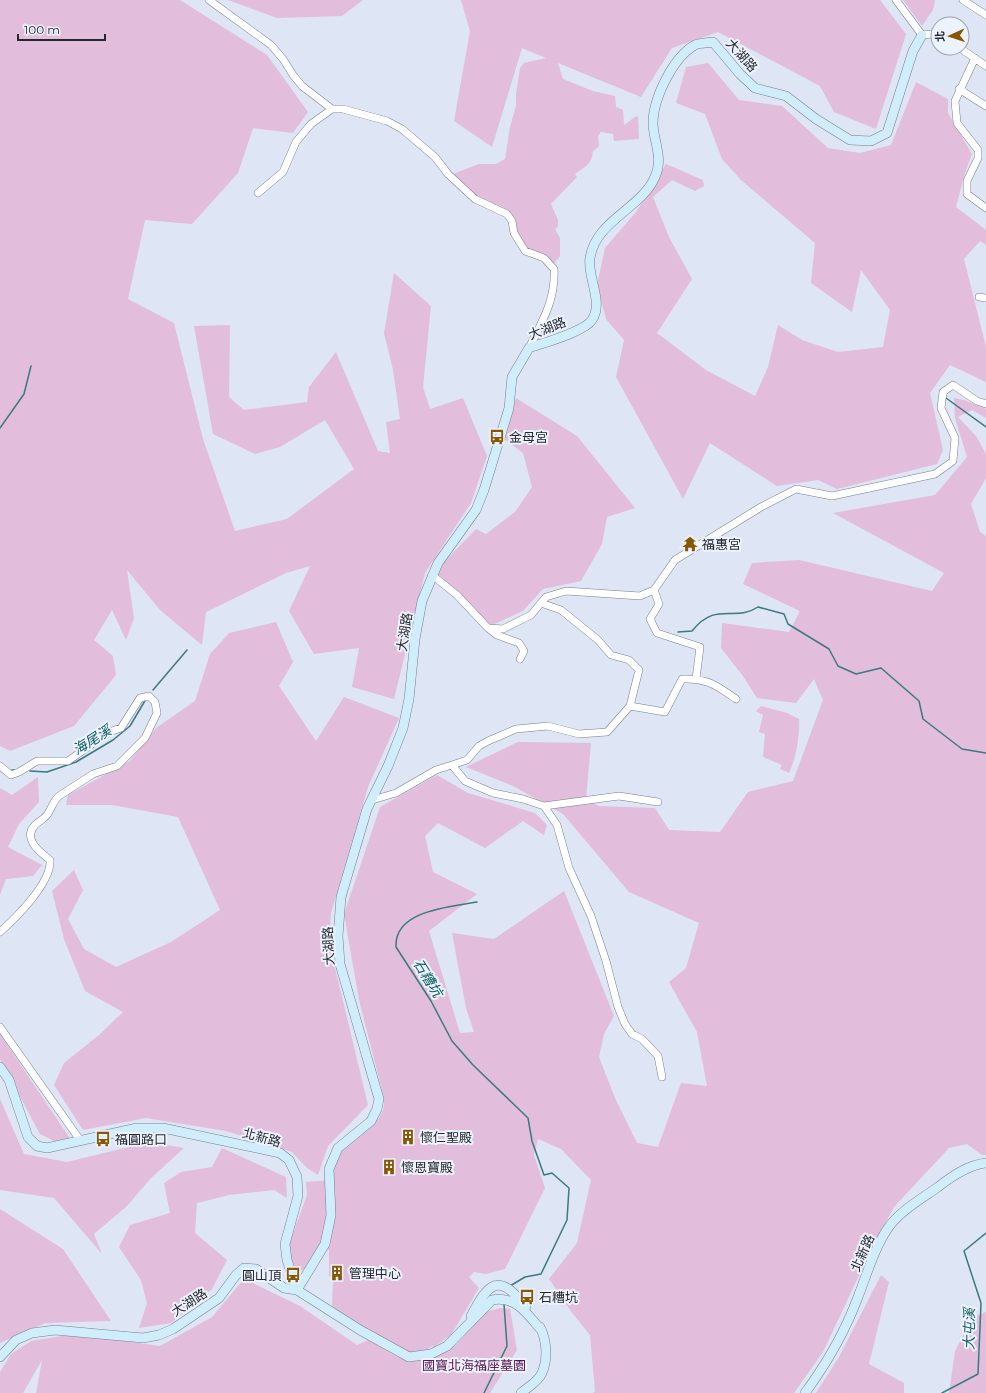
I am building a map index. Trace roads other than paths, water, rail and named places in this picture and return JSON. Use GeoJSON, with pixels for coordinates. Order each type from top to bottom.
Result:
{"type":"FeatureCollection","features":[{"type":"Feature","properties":{"kind":"street"},"geometry":{"type":"LineString","coordinates":[[209,0],[271,45],[284,59],[293,75],[302,86],[332,109]]}},
{"type":"Feature","properties":{"kind":"street"},"geometry":{"type":"LineString","coordinates":[[896,0],[922,35],[930,35]]}},
{"type":"Feature","properties":{"kind":"street"},"geometry":{"type":"LineString","coordinates":[[963,0],[986,15]]}},
{"type":"Feature","properties":{"kind":"street","name":"大湖路"},"geometry":{"type":"LineString","coordinates":[[0,1357],[16,1340],[32,1333],[55,1330],[143,1338],[159,1335],[173,1329],[219,1298],[236,1274],[244,1268],[256,1269],[284,1288],[297,1290],[325,1244],[331,1214],[329,1169],[338,1148],[371,1121],[377,1109],[379,1098],[340,964],[338,936],[341,897],[367,809],[388,766],[403,728],[409,699],[417,624],[422,601],[438,563],[476,510],[484,490],[509,408],[512,377],[529,348],[572,333],[591,322],[595,314],[596,298],[590,271],[590,258],[595,244],[602,231],[645,191],[655,177],[659,161],[657,141],[653,124],[658,100],[672,67],[695,45],[713,42],[740,74],[755,88],[786,96],[816,119],[850,140],[871,141],[887,133],[913,51],[922,35]]}},
{"type":"Feature","properties":{"kind":"street"},"geometry":{"type":"LineString","coordinates":[[970,55],[986,66]]}},
{"type":"Feature","properties":{"kind":"street"},"geometry":{"type":"LineString","coordinates":[[975,58],[959,89],[955,101],[957,123],[978,150],[978,158],[967,181],[967,194],[986,208]]}},
{"type":"Feature","properties":{"kind":"street"},"geometry":{"type":"LineString","coordinates":[[959,89],[986,106]]}},
{"type":"Feature","properties":{"kind":"street"},"geometry":{"type":"LineString","coordinates":[[258,193],[284,172],[296,142],[311,124],[332,109],[343,109],[387,121],[402,129],[435,157],[448,174],[475,199],[507,214],[512,221],[514,234],[525,251],[544,258],[554,269],[553,296],[546,315],[529,348]]}},
{"type":"Feature","properties":{"kind":"street"},"geometry":{"type":"LineString","coordinates":[[978,158],[986,159]]}},
{"type":"Feature","properties":{"kind":"street"},"geometry":{"type":"LineString","coordinates":[[488,628],[503,629],[531,615],[546,597],[566,591],[640,596],[654,590],[675,560],[760,507],[796,489],[832,496],[935,474],[954,461],[955,438],[941,408],[943,392],[953,385],[977,401],[986,404]]}},
{"type":"Feature","properties":{"kind":"street"},"geometry":{"type":"LineString","coordinates":[[432,575],[457,594],[488,628],[497,635],[520,643],[524,651],[520,659]]}},
{"type":"Feature","properties":{"kind":"street"},"geometry":{"type":"LineString","coordinates":[[654,590],[659,604],[650,619],[657,633],[700,647],[696,679]]}},
{"type":"Feature","properties":{"kind":"street"},"geometry":{"type":"LineString","coordinates":[[372,800],[396,793],[436,770],[467,760],[479,746],[516,729],[548,726],[579,734],[606,732],[630,706],[639,670],[629,660],[611,655],[598,640],[561,610],[541,603]]}},
{"type":"Feature","properties":{"kind":"street"},"geometry":{"type":"LineString","coordinates":[[630,706],[665,712],[682,679],[696,679],[713,683],[736,699]]}},
{"type":"Feature","properties":{"kind":"street"},"geometry":{"type":"LineString","coordinates":[[0,766],[11,775],[37,761],[68,761],[109,732],[121,728],[140,698],[149,696],[154,702],[157,713],[145,738],[117,766],[93,774],[58,796],[47,815],[34,826],[31,834],[32,843],[35,849],[50,860],[51,868],[38,889],[17,917],[0,932]]}},
{"type":"Feature","properties":{"kind":"street"},"geometry":{"type":"LineString","coordinates":[[452,765],[465,781],[493,793],[523,799],[544,806],[619,796],[658,802]]}},
{"type":"Feature","properties":{"kind":"street"},"geometry":{"type":"LineString","coordinates":[[544,806],[557,825],[569,868],[591,916],[606,961],[618,1007],[625,1024],[632,1034],[642,1039],[658,1056],[662,1077]]}},
{"type":"Feature","properties":{"kind":"street"},"geometry":{"type":"LineString","coordinates":[[0,1027],[80,1140]]}},
{"type":"Feature","properties":{"kind":"street","name":"北新路"},"geometry":{"type":"LineString","coordinates":[[0,1067],[9,1080],[28,1137],[37,1146],[47,1148],[138,1128],[163,1128],[280,1153],[289,1160],[297,1177],[298,1196],[285,1244],[289,1271],[297,1290]]}},
{"type":"Feature","properties":{"kind":"street","name":"北新路"},"geometry":{"type":"LineString","coordinates":[[805,1393],[820,1372],[845,1329],[870,1264],[889,1227],[902,1214],[957,1173],[986,1163]]}},
{"type":"Feature","properties":{"kind":"street"},"geometry":{"type":"LineString","coordinates":[[464,1328],[485,1292],[493,1286],[502,1284],[511,1288],[535,1318],[542,1331],[546,1344],[542,1374],[522,1393]]}},
{"type":"Feature","properties":{"kind":"street"},"geometry":{"type":"LineString","coordinates":[[297,1290],[360,1330],[409,1357],[431,1354],[447,1346],[486,1304],[492,1300],[501,1298],[517,1304],[542,1331]]}},
{"type":"Feature","properties":{"kind":"waterway"},"geometry":{"type":"LineString","coordinates":[[0,428],[24,394],[31,366]]}},
{"type":"Feature","properties":{"kind":"waterway"},"geometry":{"type":"LineString","coordinates":[[946,398],[986,427]]}},
{"type":"Feature","properties":{"kind":"waterway"},"geometry":{"type":"LineString","coordinates":[[678,632],[692,631],[709,616],[725,613],[741,613],[758,607],[784,614],[788,624],[829,649],[838,666],[856,674],[881,668],[919,701],[923,719],[962,749],[986,753]]}},
{"type":"Feature","properties":{"kind":"waterway","name":"海尾溪"},"geometry":{"type":"LineString","coordinates":[[153,690],[187,650]]}},
{"type":"Feature","properties":{"kind":"waterway","name":"海尾溪"},"geometry":{"type":"LineString","coordinates":[[30,771],[47,772],[76,762],[113,740],[130,726],[146,699]]}},
{"type":"Feature","properties":{"kind":"waterway","name":"石糟坑"},"geometry":{"type":"LineString","coordinates":[[477,902],[426,912],[414,918],[404,925],[398,935],[396,947],[431,1001],[452,1041],[473,1065],[528,1118],[532,1141],[544,1175],[552,1173],[569,1188],[567,1220],[541,1274],[525,1277],[510,1286]]}},
{"type":"Feature","properties":{"kind":"waterway","name":"大屯溪"},"geometry":{"type":"LineString","coordinates":[[942,1393],[978,1374],[981,1303],[964,1251],[986,1233]]}},
{"type":"Feature","properties":{"kind":"waterway","name":"石糟坑"},"geometry":{"type":"LineString","coordinates":[[484,1393],[507,1346],[504,1304]]}},
{"type":"Feature","properties":{"kind":"place","name":"金母宮"},"geometry":{"type":"Point","coordinates":[497,437]}},
{"type":"Feature","properties":{"kind":"place","name":"福惠宮"},"geometry":{"type":"Point","coordinates":[690,544]}},
{"type":"Feature","properties":{"kind":"place","name":"懷仁聖殿"},"geometry":{"type":"Point","coordinates":[408,1137]}},
{"type":"Feature","properties":{"kind":"place","name":"福圓路口"},"geometry":{"type":"Point","coordinates":[103,1139]}},
{"type":"Feature","properties":{"kind":"place","name":"懷恩寶殿"},"geometry":{"type":"Point","coordinates":[389,1167]}},
{"type":"Feature","properties":{"kind":"place","name":"管理中心"},"geometry":{"type":"Point","coordinates":[337,1273]}},
{"type":"Feature","properties":{"kind":"place","name":"圓山頂"},"geometry":{"type":"Point","coordinates":[293,1275]}},
{"type":"Feature","properties":{"kind":"place","name":"石糟坑"},"geometry":{"type":"Point","coordinates":[527,1297]}},
{"type":"Feature","properties":{"kind":"park label","name":"國寶北海福座墓園"},"geometry":{"type":"Point","coordinates":[474,1365]}}]}
